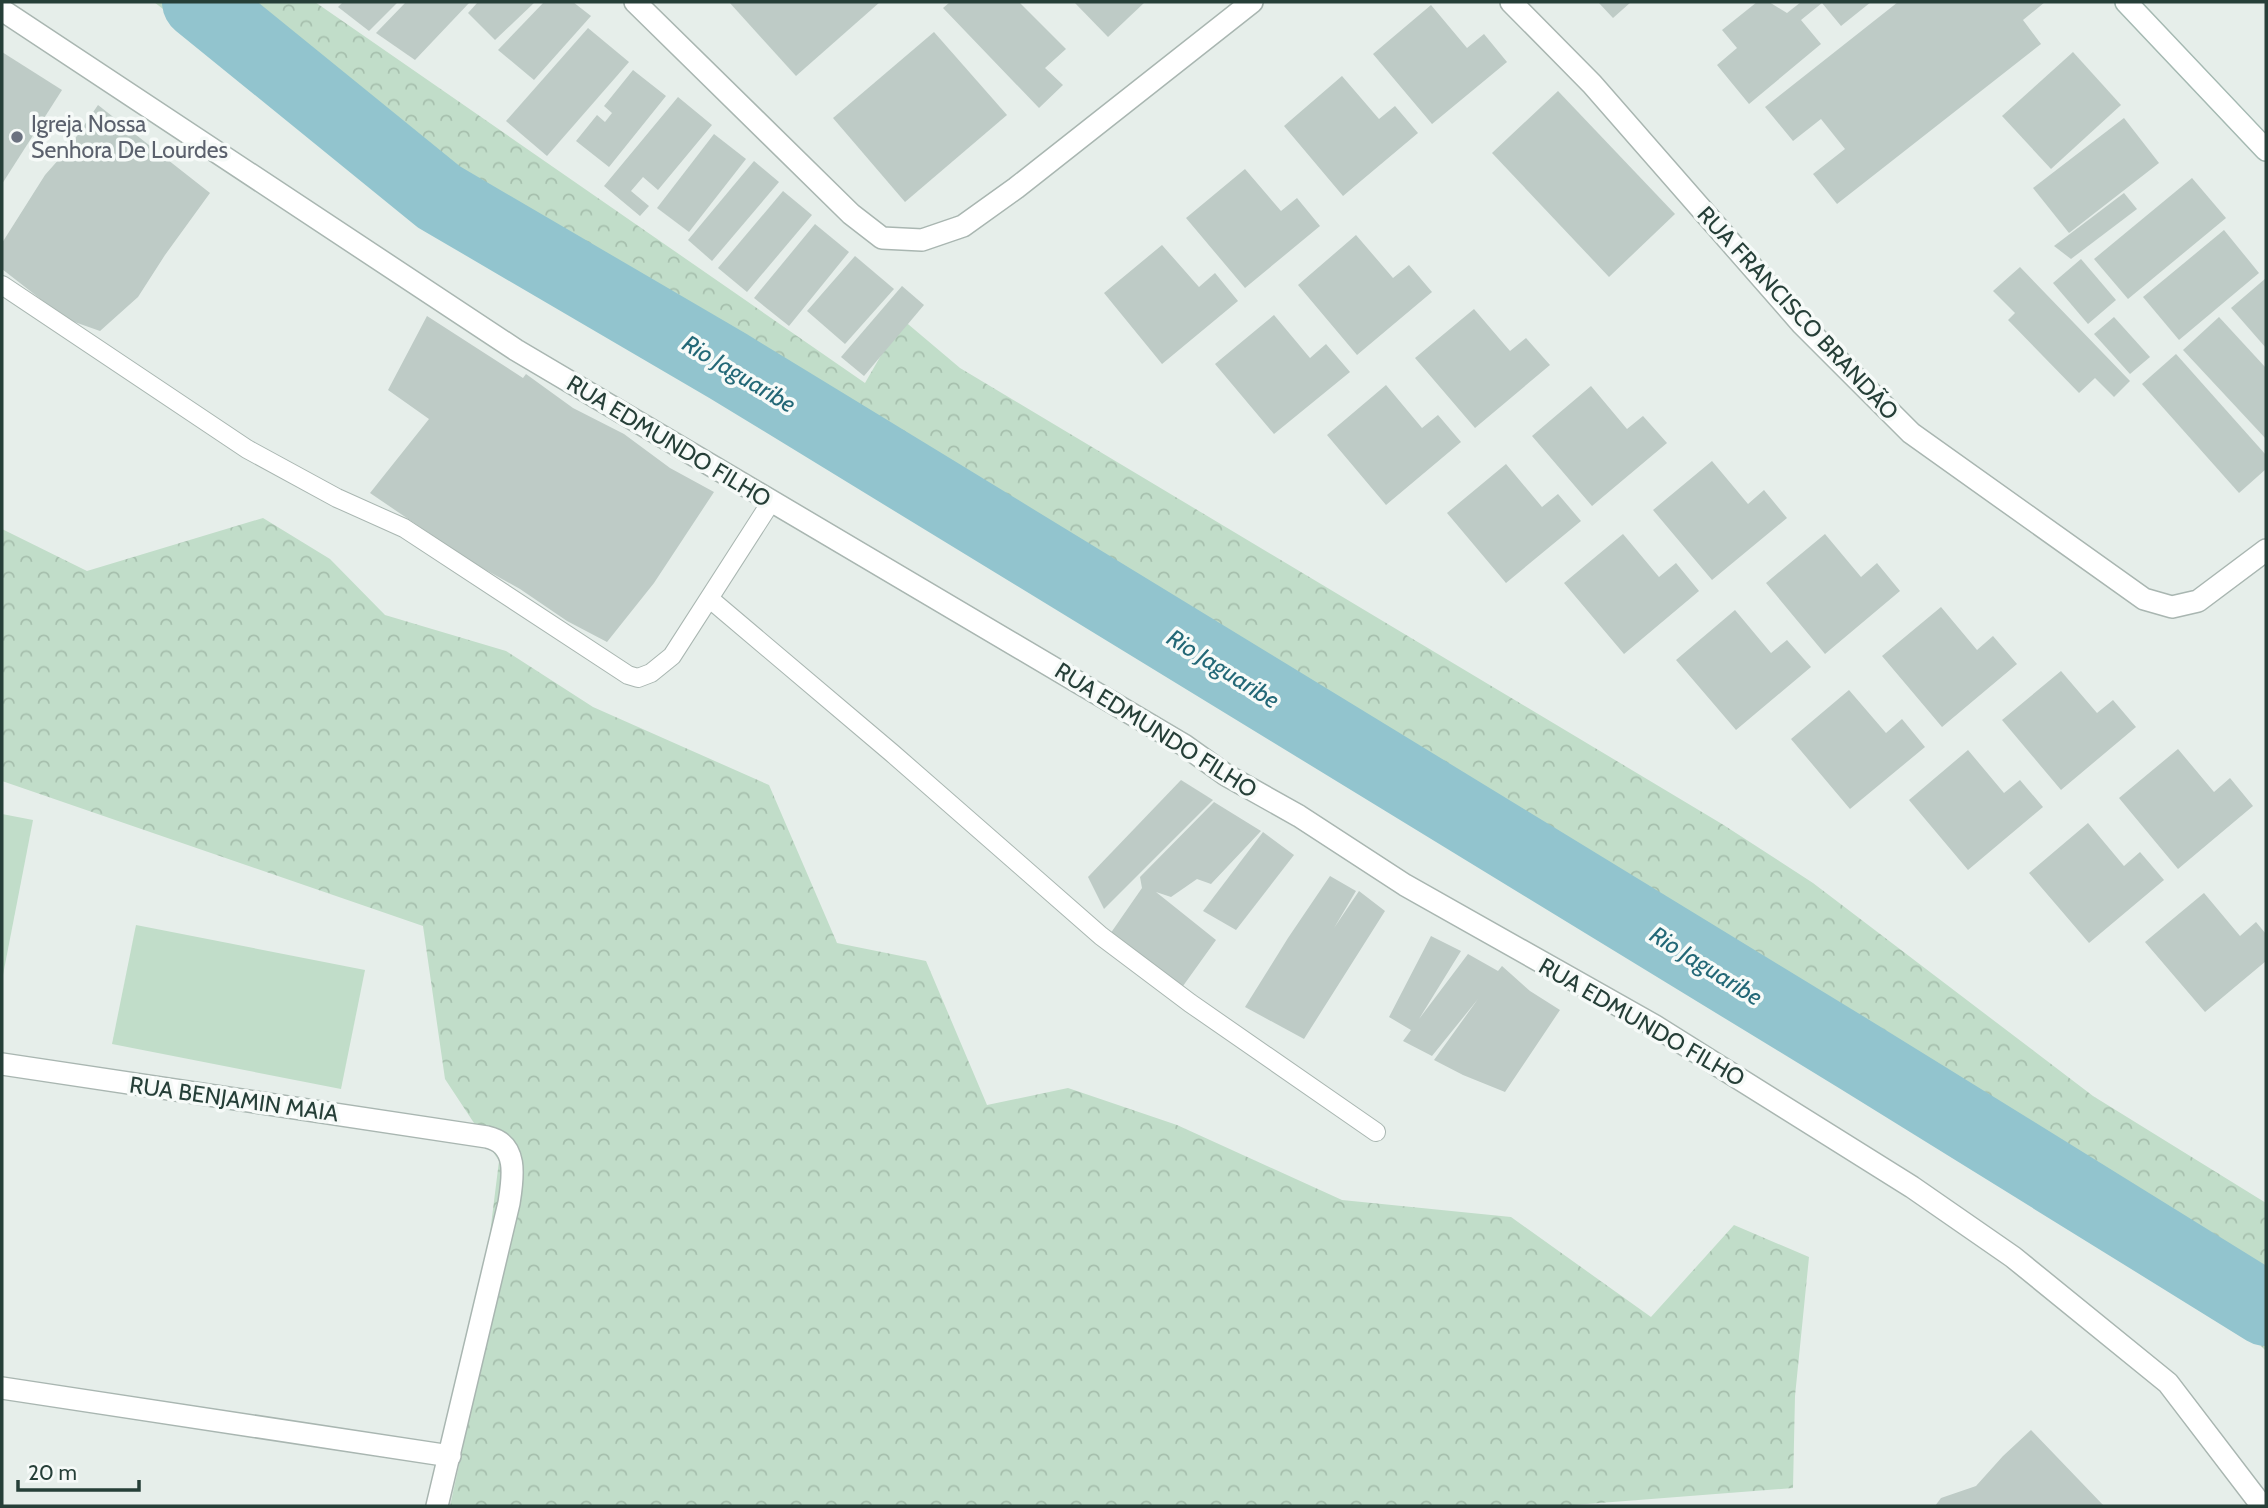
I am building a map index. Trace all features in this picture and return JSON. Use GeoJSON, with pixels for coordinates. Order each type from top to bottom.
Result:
{"type":"FeatureCollection","features":[{"type":"Feature","properties":{"kind":"street"},"geometry":{"type":"LineString","coordinates":[[635,2],[851,214],[882,238],[922,240],[962,226],[1016,188],[1252,2]]}},
{"type":"Feature","properties":{"kind":"street","name":"RUA FRANCISCO BRANDÃO"},"geometry":{"type":"LineString","coordinates":[[1511,2],[1592,85],[1802,324],[1911,433],[2144,599],[2172,607],[2198,601],[2266,550]]}},
{"type":"Feature","properties":{"kind":"street"},"geometry":{"type":"LineString","coordinates":[[2126,2],[2266,150]]}},
{"type":"Feature","properties":{"kind":"street","name":"RUA EDMUNDO FILHO"},"geometry":{"type":"LineString","coordinates":[[2,10],[516,350],[1184,745],[1226,775],[1299,816],[1405,885],[1656,1026],[1912,1187],[2013,1257],[2168,1383],[2262,1506]]}},
{"type":"Feature","properties":{"kind":"street","name":"RUA BENJAMIN MAIA"},"geometry":{"type":"LineString","coordinates":[[2,1065],[466,1134],[501,1142],[507,1149],[513,1177],[509,1203],[450,1456]]}},
{"type":"Feature","properties":{"kind":"street"},"geometry":{"type":"LineString","coordinates":[[2,1388],[450,1456],[437,1506]]}},
{"type":"Feature","properties":{"kind":"lane"},"geometry":{"type":"LineString","coordinates":[[2,285],[247,449],[337,498],[404,528],[628,675],[638,678],[651,673],[672,656],[771,502]]}},
{"type":"Feature","properties":{"kind":"lane"},"geometry":{"type":"LineString","coordinates":[[710,599],[892,753],[1101,936],[1190,1003],[1376,1132]]}},
{"type":"Feature","properties":{"kind":"green space"},"geometry":{"type":"Polygon","coordinates":[[[154,2],[315,2],[865,383],[902,319],[960,368],[1722,824],[1813,883],[2093,1096],[2266,1203],[2266,1351],[2243,1328],[1687,968],[356,159],[154,2]]]}},
{"type":"Feature","properties":{"kind":"green space"},"geometry":{"type":"Polygon","coordinates":[[[263,518],[330,559],[385,615],[506,651],[593,707],[769,785],[837,943],[926,961],[987,1105],[1068,1088],[1177,1125],[1342,1200],[1511,1217],[1651,1317],[1734,1225],[1809,1257],[1795,1396],[1793,1488],[1561,1506],[450,1506],[464,1442],[499,1161],[445,1079],[423,926],[2,781],[2,529],[87,571],[263,518]]]}},
{"type":"Feature","properties":{"kind":"green space"},"geometry":{"type":"Polygon","coordinates":[[[2,814],[33,820],[2,980],[2,814]]]}},
{"type":"Feature","properties":{"kind":"green space"},"geometry":{"type":"Polygon","coordinates":[[[136,925],[365,970],[341,1089],[112,1044],[136,925]]]}},
{"type":"Feature","properties":{"kind":"building"},"geometry":{"type":"Polygon","coordinates":[[[343,2],[398,2],[369,31],[338,7],[343,2]]]}},
{"type":"Feature","properties":{"kind":"building"},"geometry":{"type":"Polygon","coordinates":[[[406,2],[470,2],[415,60],[376,33],[406,2]]]}},
{"type":"Feature","properties":{"kind":"building"},"geometry":{"type":"Polygon","coordinates":[[[478,2],[535,2],[495,40],[468,13],[478,2]]]}},
{"type":"Feature","properties":{"kind":"building"},"geometry":{"type":"Polygon","coordinates":[[[544,2],[573,2],[591,16],[534,80],[498,50],[544,2]]]}},
{"type":"Feature","properties":{"kind":"building"},"geometry":{"type":"Polygon","coordinates":[[[729,2],[880,2],[796,76],[729,2]]]}},
{"type":"Feature","properties":{"kind":"building"},"geometry":{"type":"Polygon","coordinates":[[[950,2],[1019,2],[1066,49],[1045,68],[1063,85],[1039,108],[943,8],[950,2]]]}},
{"type":"Feature","properties":{"kind":"building"},"geometry":{"type":"Polygon","coordinates":[[[1074,2],[1145,2],[1108,37],[1074,2]]]}},
{"type":"Feature","properties":{"kind":"building"},"geometry":{"type":"Polygon","coordinates":[[[1598,2],[1631,2],[1613,18],[1598,2]]]}},
{"type":"Feature","properties":{"kind":"building"},"geometry":{"type":"Polygon","coordinates":[[[1757,2],[1769,2],[1787,13],[1801,2],[1871,2],[1841,26],[1822,3],[1801,20],[1821,44],[1749,104],[1717,65],[1737,48],[1722,30],[1757,2]]]}},
{"type":"Feature","properties":{"kind":"building"},"geometry":{"type":"Polygon","coordinates":[[[1898,2],[2045,2],[2023,20],[2041,44],[1837,204],[1813,174],[1845,149],[1821,119],[1793,141],[1765,107],[1898,2]]]}},
{"type":"Feature","properties":{"kind":"building"},"geometry":{"type":"Polygon","coordinates":[[[1431,5],[1467,48],[1484,34],[1507,62],[1432,124],[1373,54],[1431,5]]]}},
{"type":"Feature","properties":{"kind":"building"},"geometry":{"type":"Polygon","coordinates":[[[588,28],[629,62],[547,156],[506,121],[588,28]]]}},
{"type":"Feature","properties":{"kind":"building"},"geometry":{"type":"Polygon","coordinates":[[[934,32],[1007,115],[905,202],[833,118],[934,32]]]}},
{"type":"Feature","properties":{"kind":"building","name":"Igreja Nossa Senhora De Lourdes"},"geometry":{"type":"Polygon","coordinates":[[[2,52],[62,90],[2,184],[2,52]]]}},
{"type":"Feature","properties":{"kind":"building"},"geometry":{"type":"Polygon","coordinates":[[[2073,52],[2121,105],[2051,169],[2002,116],[2073,52]]]}},
{"type":"Feature","properties":{"kind":"building"},"geometry":{"type":"Polygon","coordinates":[[[633,70],[666,96],[609,167],[576,141],[597,115],[605,122],[612,113],[604,106],[633,70]]]}},
{"type":"Feature","properties":{"kind":"building"},"geometry":{"type":"Polygon","coordinates":[[[1342,76],[1379,119],[1395,106],[1418,133],[1343,196],[1284,126],[1342,76]]]}},
{"type":"Feature","properties":{"kind":"building"},"geometry":{"type":"Polygon","coordinates":[[[1558,91],[1675,214],[1609,277],[1492,153],[1558,91]]]}},
{"type":"Feature","properties":{"kind":"building"},"geometry":{"type":"Polygon","coordinates":[[[678,97],[712,125],[658,190],[643,177],[631,191],[649,206],[640,216],[604,186],[678,97]]]}},
{"type":"Feature","properties":{"kind":"building"},"geometry":{"type":"Polygon","coordinates":[[[98,105],[210,193],[138,297],[100,331],[66,319],[2,269],[2,243],[45,175],[68,149],[98,105]]]}},
{"type":"Feature","properties":{"kind":"building"},"geometry":{"type":"Polygon","coordinates":[[[2124,118],[2159,163],[2069,233],[2033,188],[2124,118]]]}},
{"type":"Feature","properties":{"kind":"building"},"geometry":{"type":"Polygon","coordinates":[[[714,134],[746,159],[689,232],[657,208],[714,134]]]}},
{"type":"Feature","properties":{"kind":"building"},"geometry":{"type":"Polygon","coordinates":[[[754,161],[779,182],[712,261],[688,240],[754,161]]]}},
{"type":"Feature","properties":{"kind":"building"},"geometry":{"type":"Polygon","coordinates":[[[1245,169],[1281,211],[1297,198],[1320,226],[1245,288],[1186,218],[1245,169]]]}},
{"type":"Feature","properties":{"kind":"building"},"geometry":{"type":"Polygon","coordinates":[[[2192,178],[2226,218],[2128,299],[2094,259],[2192,178]]]}},
{"type":"Feature","properties":{"kind":"building"},"geometry":{"type":"Polygon","coordinates":[[[783,191],[812,215],[747,292],[718,268],[783,191]]]}},
{"type":"Feature","properties":{"kind":"building"},"geometry":{"type":"Polygon","coordinates":[[[2124,193],[2137,209],[2071,259],[2054,246],[2124,193]]]}},
{"type":"Feature","properties":{"kind":"building"},"geometry":{"type":"Polygon","coordinates":[[[815,224],[849,252],[789,326],[754,298],[815,224]]]}},
{"type":"Feature","properties":{"kind":"building"},"geometry":{"type":"Polygon","coordinates":[[[2224,230],[2259,273],[2179,340],[2143,297],[2224,230]]]}},
{"type":"Feature","properties":{"kind":"building"},"geometry":{"type":"Polygon","coordinates":[[[1356,235],[1393,278],[1409,265],[1432,292],[1357,355],[1298,285],[1356,235]]]}},
{"type":"Feature","properties":{"kind":"building"},"geometry":{"type":"Polygon","coordinates":[[[1162,245],[1199,287],[1215,273],[1238,301],[1162,364],[1104,293],[1162,245]]]}},
{"type":"Feature","properties":{"kind":"building"},"geometry":{"type":"Polygon","coordinates":[[[855,256],[894,289],[845,344],[807,311],[855,256]]]}},
{"type":"Feature","properties":{"kind":"building"},"geometry":{"type":"Polygon","coordinates":[[[2081,259],[2116,300],[2088,324],[2053,283],[2081,259]]]}},
{"type":"Feature","properties":{"kind":"building"},"geometry":{"type":"Polygon","coordinates":[[[2020,267],[2130,381],[2114,397],[2095,378],[2079,393],[2008,320],[2015,313],[1993,291],[2020,267]]]}},
{"type":"Feature","properties":{"kind":"building"},"geometry":{"type":"Polygon","coordinates":[[[2266,278],[2266,348],[2231,308],[2266,278]]]}},
{"type":"Feature","properties":{"kind":"building"},"geometry":{"type":"Polygon","coordinates":[[[902,286],[924,305],[864,376],[841,357],[902,286]]]}},
{"type":"Feature","properties":{"kind":"building"},"geometry":{"type":"Polygon","coordinates":[[[1474,309],[1510,351],[1526,338],[1550,365],[1475,428],[1415,358],[1474,309]]]}},
{"type":"Feature","properties":{"kind":"building"},"geometry":{"type":"Polygon","coordinates":[[[1274,315],[1310,358],[1326,344],[1350,372],[1274,434],[1215,364],[1274,315]]]}},
{"type":"Feature","properties":{"kind":"building"},"geometry":{"type":"Polygon","coordinates":[[[427,316],[523,378],[526,374],[573,408],[624,434],[670,468],[714,492],[654,583],[607,642],[567,621],[520,589],[470,561],[370,493],[429,419],[388,390],[427,316]]]}},
{"type":"Feature","properties":{"kind":"building"},"geometry":{"type":"Polygon","coordinates":[[[2114,317],[2150,357],[2130,374],[2094,334],[2114,317]]]}},
{"type":"Feature","properties":{"kind":"building"},"geometry":{"type":"Polygon","coordinates":[[[2219,317],[2266,368],[2266,439],[2183,350],[2219,317]]]}},
{"type":"Feature","properties":{"kind":"building"},"geometry":{"type":"Polygon","coordinates":[[[2176,354],[2266,455],[2266,469],[2239,493],[2142,384],[2176,354]]]}},
{"type":"Feature","properties":{"kind":"building"},"geometry":{"type":"Polygon","coordinates":[[[1386,385],[1422,428],[1438,415],[1461,442],[1386,505],[1327,435],[1386,385]]]}},
{"type":"Feature","properties":{"kind":"building"},"geometry":{"type":"Polygon","coordinates":[[[1591,386],[1627,429],[1643,416],[1667,443],[1592,506],[1532,436],[1591,386]]]}},
{"type":"Feature","properties":{"kind":"building"},"geometry":{"type":"Polygon","coordinates":[[[1712,461],[1748,504],[1764,490],[1787,518],[1712,580],[1653,510],[1712,461]]]}},
{"type":"Feature","properties":{"kind":"building"},"geometry":{"type":"Polygon","coordinates":[[[1506,464],[1542,507],[1558,494],[1581,521],[1506,583],[1447,513],[1506,464]]]}},
{"type":"Feature","properties":{"kind":"building"},"geometry":{"type":"Polygon","coordinates":[[[1623,534],[1659,577],[1676,563],[1699,591],[1624,654],[1564,583],[1623,534]]]}},
{"type":"Feature","properties":{"kind":"building"},"geometry":{"type":"Polygon","coordinates":[[[1825,534],[1861,577],[1877,563],[1900,591],[1825,654],[1766,583],[1825,534]]]}},
{"type":"Feature","properties":{"kind":"building"},"geometry":{"type":"Polygon","coordinates":[[[1941,607],[1977,650],[1993,636],[2017,664],[1942,727],[1882,656],[1941,607]]]}},
{"type":"Feature","properties":{"kind":"building"},"geometry":{"type":"Polygon","coordinates":[[[1735,610],[1771,653],[1787,640],[1811,667],[1736,730],[1676,660],[1735,610]]]}},
{"type":"Feature","properties":{"kind":"building"},"geometry":{"type":"Polygon","coordinates":[[[2061,671],[2097,713],[2113,700],[2136,727],[2061,790],[2002,720],[2061,671]]]}},
{"type":"Feature","properties":{"kind":"building"},"geometry":{"type":"Polygon","coordinates":[[[1849,690],[1886,733],[1902,719],[1925,747],[1850,809],[1791,739],[1849,690]]]}},
{"type":"Feature","properties":{"kind":"building"},"geometry":{"type":"Polygon","coordinates":[[[2178,749],[2214,792],[2230,778],[2253,806],[2178,869],[2119,798],[2178,749]]]}},
{"type":"Feature","properties":{"kind":"building"},"geometry":{"type":"Polygon","coordinates":[[[1968,750],[2004,793],[2020,780],[2043,807],[1968,870],[1909,800],[1968,750]]]}},
{"type":"Feature","properties":{"kind":"building"},"geometry":{"type":"Polygon","coordinates":[[[1181,780],[1213,800],[1104,909],[1088,877],[1181,780]]]}},
{"type":"Feature","properties":{"kind":"building"},"geometry":{"type":"Polygon","coordinates":[[[1214,802],[1261,831],[1211,884],[1197,879],[1171,897],[1156,892],[1216,940],[1183,986],[1108,937],[1142,888],[1140,877],[1214,802]]]}},
{"type":"Feature","properties":{"kind":"building"},"geometry":{"type":"Polygon","coordinates":[[[2088,823],[2124,866],[2140,852],[2164,880],[2089,943],[2029,873],[2088,823]]]}},
{"type":"Feature","properties":{"kind":"building"},"geometry":{"type":"Polygon","coordinates":[[[1263,832],[1294,855],[1236,930],[1203,911],[1263,832]]]}},
{"type":"Feature","properties":{"kind":"building"},"geometry":{"type":"Polygon","coordinates":[[[1330,876],[1356,891],[1334,928],[1359,891],[1385,911],[1304,1039],[1245,1007],[1330,876]]]}},
{"type":"Feature","properties":{"kind":"building"},"geometry":{"type":"Polygon","coordinates":[[[2204,893],[2240,936],[2256,922],[2266,934],[2266,961],[2205,1012],[2145,942],[2204,893]]]}},
{"type":"Feature","properties":{"kind":"building"},"geometry":{"type":"Polygon","coordinates":[[[1431,936],[1461,951],[1419,1019],[1468,954],[1498,971],[1502,966],[1530,991],[1560,1010],[1505,1092],[1434,1060],[1478,999],[1432,1056],[1403,1041],[1411,1030],[1389,1017],[1431,936]]]}},
{"type":"Feature","properties":{"kind":"building"},"geometry":{"type":"Polygon","coordinates":[[[2031,1430],[2104,1506],[1935,1506],[1941,1498],[1976,1486],[2031,1430]]]}},
{"type":"Feature","properties":{"kind":"waterway","name":"Rio Jaguaribe"},"geometry":{"type":"LineString","coordinates":[[199,2],[439,197],[728,366],[2266,1309]]}},
{"type":"Feature","properties":{"kind":"place","name":"Igreja Nossa Senhora De Lourdes"},"geometry":{"type":"Point","coordinates":[17,137]}}]}
